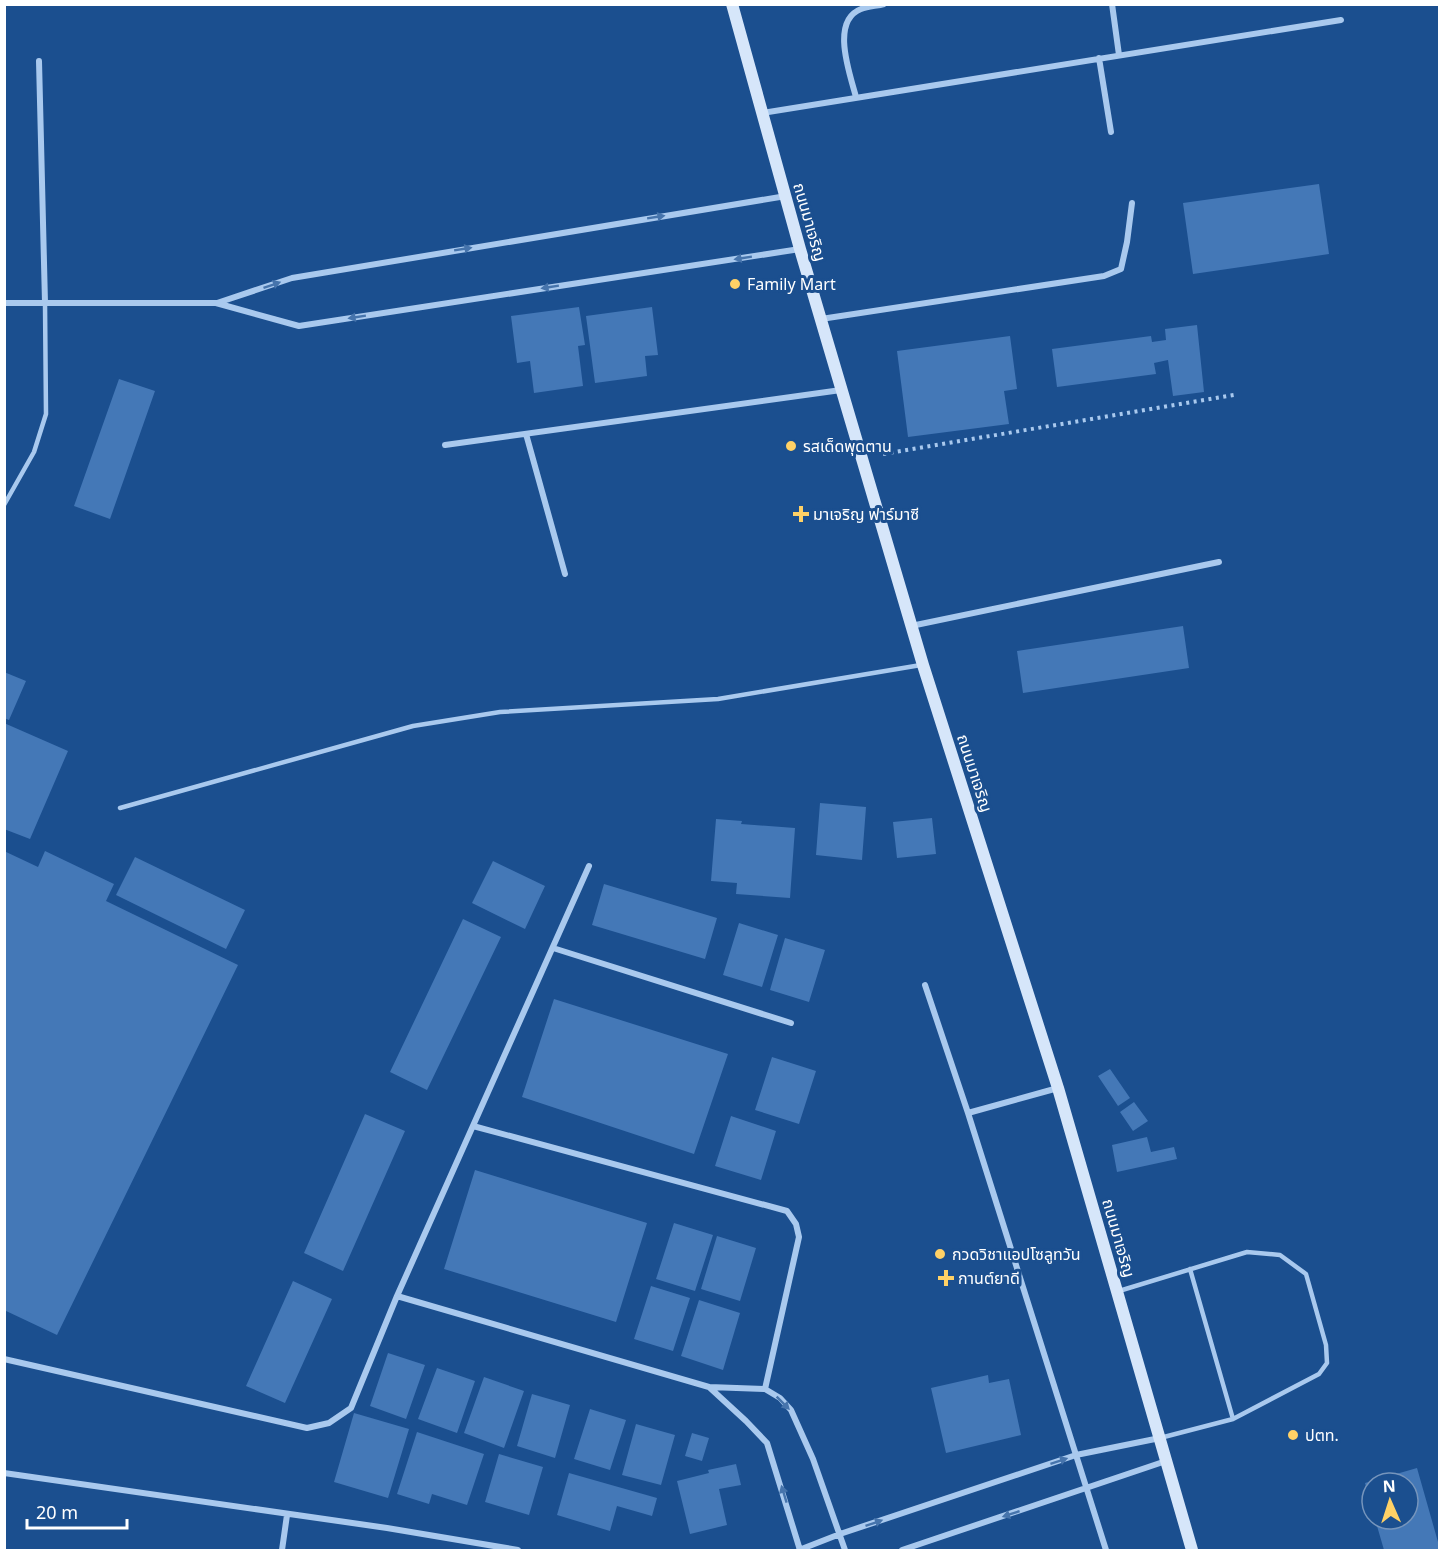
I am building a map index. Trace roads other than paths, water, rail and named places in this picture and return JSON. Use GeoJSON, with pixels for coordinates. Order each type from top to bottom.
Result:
{"type":"FeatureCollection","features":[{"type":"Feature","properties":{"kind":"main road","name":"ถนนมาเจริญ"},"geometry":{"type":"LineString","coordinates":[[732,4],[861,458],[923,664],[1058,1088],[1192,1551]]}},
{"type":"Feature","properties":{"kind":"street"},"geometry":{"type":"LineString","coordinates":[[855,97],[843,39],[847,23],[859,9],[885,4]]}},
{"type":"Feature","properties":{"kind":"street"},"geometry":{"type":"LineString","coordinates":[[1112,4],[1119,55]]}},
{"type":"Feature","properties":{"kind":"street"},"geometry":{"type":"LineString","coordinates":[[762,113],[1341,20]]}},
{"type":"Feature","properties":{"kind":"street"},"geometry":{"type":"LineString","coordinates":[[1099,58],[1111,132]]}},
{"type":"Feature","properties":{"kind":"street"},"geometry":{"type":"LineString","coordinates":[[39,61],[45,303]]}},
{"type":"Feature","properties":{"kind":"street"},"geometry":{"type":"LineString","coordinates":[[216,303],[292,278],[786,196]]}},
{"type":"Feature","properties":{"kind":"street"},"geometry":{"type":"LineString","coordinates":[[821,319],[1104,276],[1121,269],[1132,203]]}},
{"type":"Feature","properties":{"kind":"street"},"geometry":{"type":"LineString","coordinates":[[4,303],[216,303],[299,326],[800,249]]}},
{"type":"Feature","properties":{"kind":"street"},"geometry":{"type":"LineString","coordinates":[[445,445],[842,390]]}},
{"type":"Feature","properties":{"kind":"street"},"geometry":{"type":"LineString","coordinates":[[526,434],[565,574]]}},
{"type":"Feature","properties":{"kind":"street"},"geometry":{"type":"LineString","coordinates":[[912,626],[1219,562]]}},
{"type":"Feature","properties":{"kind":"street"},"geometry":{"type":"LineString","coordinates":[[4,1359],[307,1428],[329,1423],[351,1408],[397,1296],[589,866]]}},
{"type":"Feature","properties":{"kind":"street"},"geometry":{"type":"LineString","coordinates":[[553,948],[791,1023]]}},
{"type":"Feature","properties":{"kind":"street"},"geometry":{"type":"LineString","coordinates":[[926,985],[1106,1551]]}},
{"type":"Feature","properties":{"kind":"street"},"geometry":{"type":"LineString","coordinates":[[968,1113],[1058,1088]]}},
{"type":"Feature","properties":{"kind":"street"},"geometry":{"type":"LineString","coordinates":[[473,1126],[787,1211],[796,1224],[799,1237],[765,1389]]}},
{"type":"Feature","properties":{"kind":"street"},"geometry":{"type":"LineString","coordinates":[[397,1296],[709,1387],[765,1389],[780,1398],[790,1410],[813,1459],[845,1551]]}},
{"type":"Feature","properties":{"kind":"street"},"geometry":{"type":"LineString","coordinates":[[709,1387],[747,1421],[767,1443],[800,1550],[840,1534],[1076,1455],[1160,1438]]}},
{"type":"Feature","properties":{"kind":"street"},"geometry":{"type":"LineString","coordinates":[[902,1551],[1036,1506],[1087,1486],[1166,1461]]}},
{"type":"Feature","properties":{"kind":"street"},"geometry":{"type":"LineString","coordinates":[[4,1473],[387,1528],[518,1551]]}},
{"type":"Feature","properties":{"kind":"street"},"geometry":{"type":"LineString","coordinates":[[282,1551],[287,1515]]}},
{"type":"Feature","properties":{"kind":"lane"},"geometry":{"type":"LineString","coordinates":[[4,505],[34,452],[46,414],[45,303]]}},
{"type":"Feature","properties":{"kind":"lane"},"geometry":{"type":"LineString","coordinates":[[120,808],[413,726],[500,712],[718,699],[923,664]]}},
{"type":"Feature","properties":{"kind":"lane"},"geometry":{"type":"LineString","coordinates":[[1117,1292],[1247,1252],[1280,1255],[1305,1274],[1320,1324],[1326,1345],[1327,1363],[1320,1374],[1233,1419],[1160,1438]]}},
{"type":"Feature","properties":{"kind":"lane"},"geometry":{"type":"LineString","coordinates":[[1190,1269],[1233,1419]]}},
{"type":"Feature","properties":{"kind":"place","name":"Family Mart"},"geometry":{"type":"Point","coordinates":[735,284]}},
{"type":"Feature","properties":{"kind":"place","name":"รสเด็ดพุดตาน"},"geometry":{"type":"Point","coordinates":[791,446]}},
{"type":"Feature","properties":{"kind":"place","name":"มาเจริญ ฟาร์มาซี"},"geometry":{"type":"Point","coordinates":[801,514]}},
{"type":"Feature","properties":{"kind":"place","name":"กวดวิชาแอปโซลูทวัน"},"geometry":{"type":"Point","coordinates":[940,1254]}},
{"type":"Feature","properties":{"kind":"place","name":"กานต์ยาดี"},"geometry":{"type":"Point","coordinates":[946,1278]}},
{"type":"Feature","properties":{"kind":"place","name":"ปตท."},"geometry":{"type":"Point","coordinates":[1293,1435]}}]}
